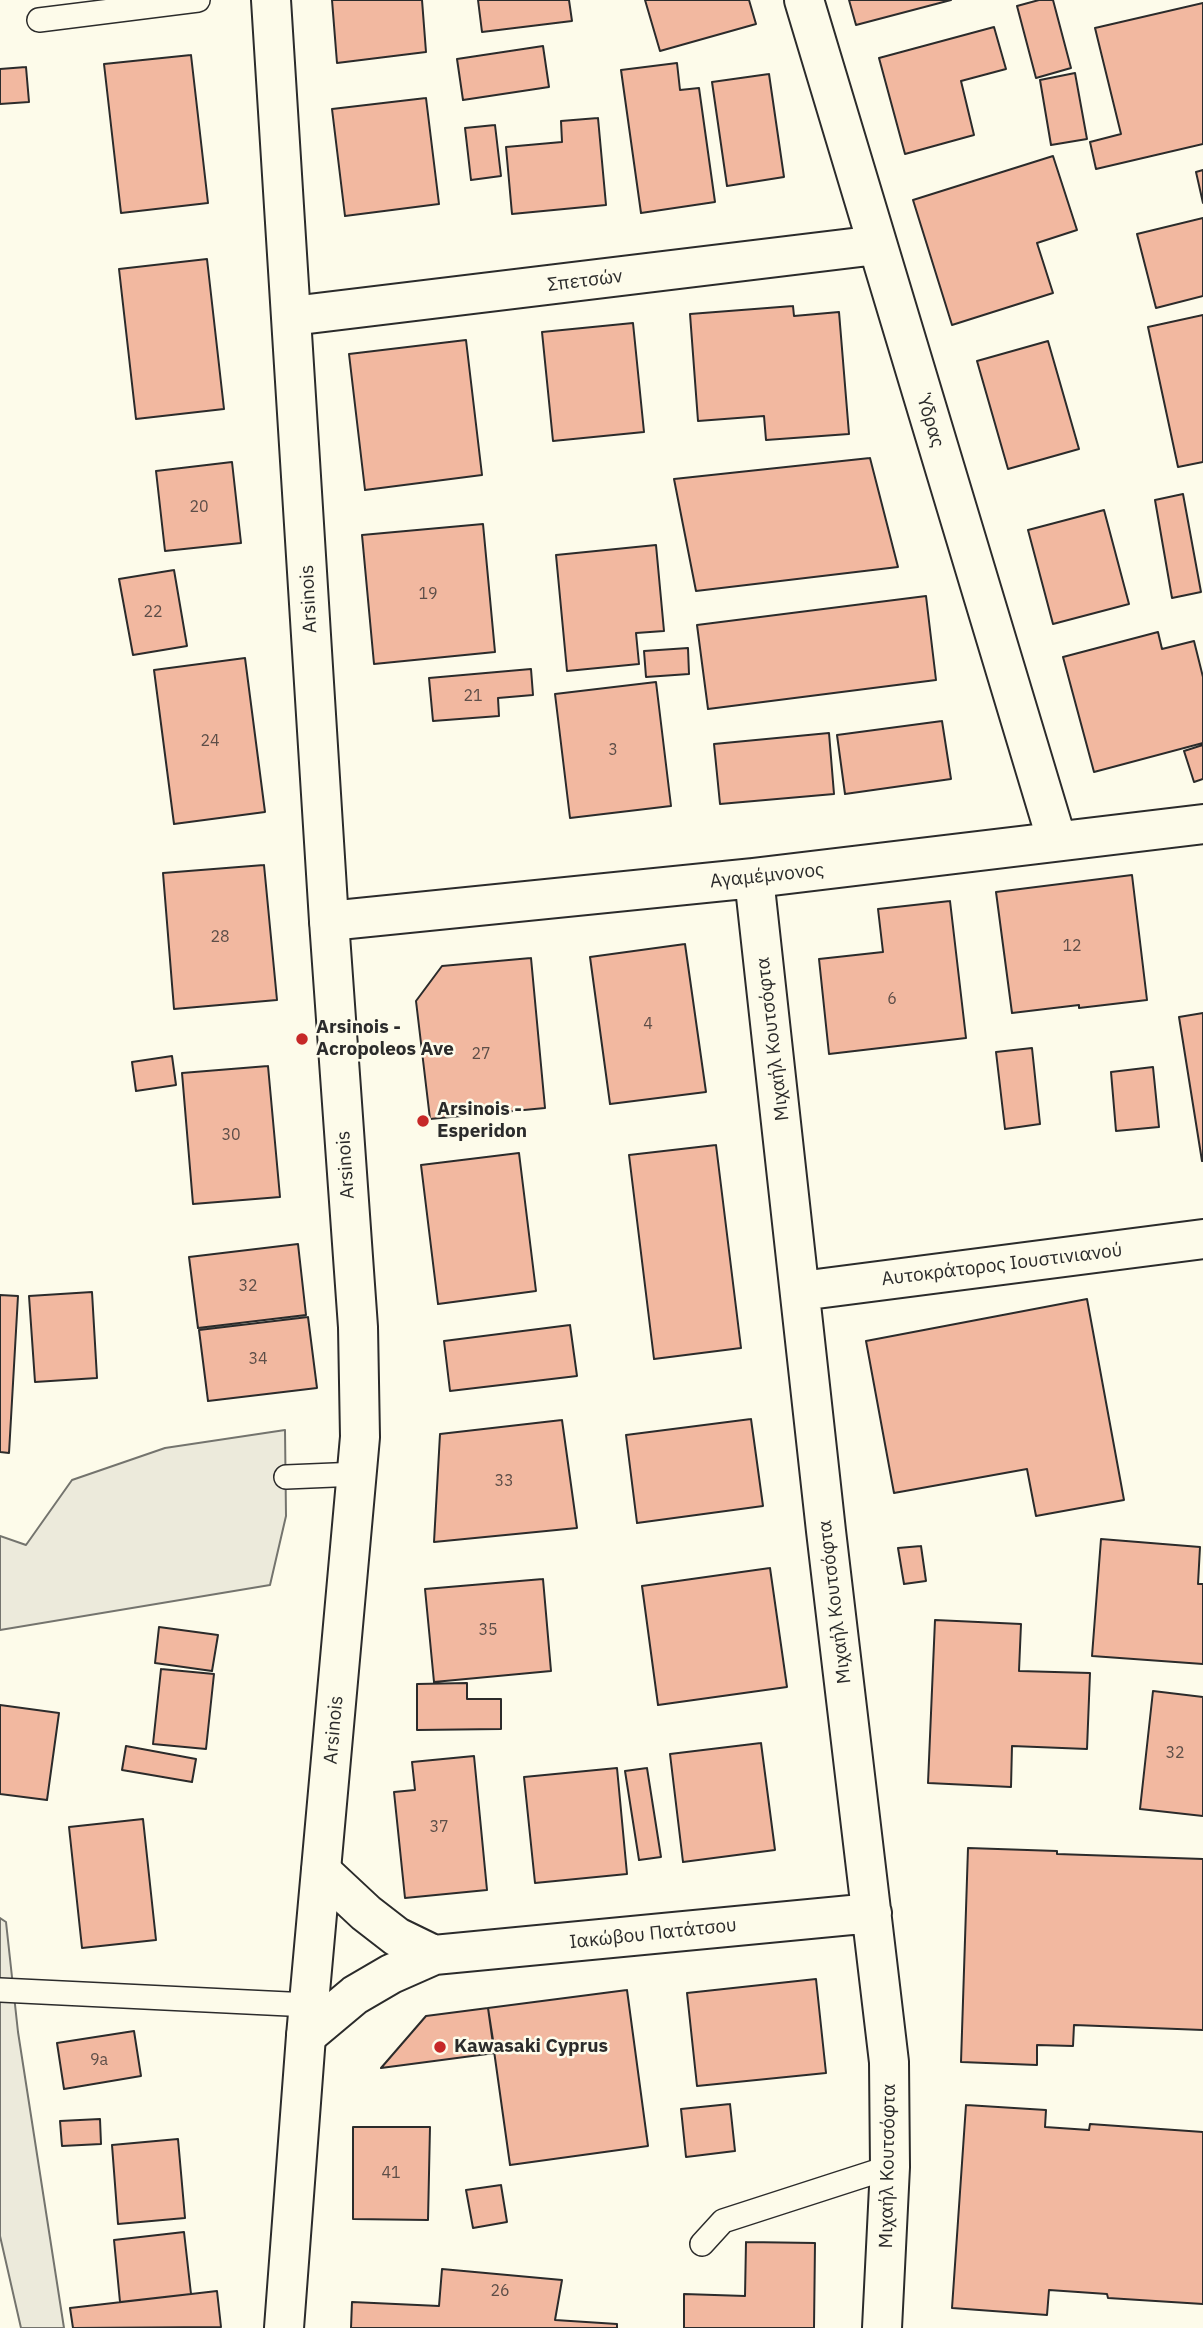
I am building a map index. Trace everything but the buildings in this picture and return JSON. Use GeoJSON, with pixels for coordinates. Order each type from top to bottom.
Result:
{"type":"FeatureCollection","features":[{"type":"Feature","properties":{"kind":"street","name":"Arsinois"},"geometry":{"type":"LineString","coordinates":[[271,0],[358,1328],[360,1437],[308,2020],[284,2328]]}},
{"type":"Feature","properties":{"kind":"street","name":"Ύδρας"},"geometry":{"type":"LineString","coordinates":[[804,0],[1057,841]]}},
{"type":"Feature","properties":{"kind":"street","name":"Σπετσών"},"geometry":{"type":"LineString","coordinates":[[292,316],[877,245]]}},
{"type":"Feature","properties":{"kind":"street","name":"Αγαμέμνονος"},"geometry":{"type":"LineString","coordinates":[[330,921],[754,877],[1203,824]]}},
{"type":"Feature","properties":{"kind":"street","name":"Μιχαήλ Κουτσόφτα"},"geometry":{"type":"LineString","coordinates":[[754,877],[889,2062],[890,2167],[883,2328]]}},
{"type":"Feature","properties":{"kind":"street","name":"Αυτοκράτορος Ιουστινιανού"},"geometry":{"type":"LineString","coordinates":[[801,1291],[1203,1240]]}},
{"type":"Feature","properties":{"kind":"street"},"geometry":{"type":"LineString","coordinates":[[321,1871],[366,1913],[397,1937],[434,1955]]}},
{"type":"Feature","properties":{"kind":"street","name":"Ιακώβου Πατάτσου"},"geometry":{"type":"LineString","coordinates":[[308,2020],[391,1974],[434,1955],[872,1913]]}},
{"type":"Feature","properties":{"kind":"lane"},"geometry":{"type":"LineString","coordinates":[[39,20],[198,0]]}},
{"type":"Feature","properties":{"kind":"lane"},"geometry":{"type":"LineString","coordinates":[[286,1477],[358,1474]]}},
{"type":"Feature","properties":{"kind":"lane"},"geometry":{"type":"LineString","coordinates":[[0,1990],[308,2020]]}},
{"type":"Feature","properties":{"kind":"lane"},"geometry":{"type":"LineString","coordinates":[[702,2244],[723,2221],[890,2167]]}},
{"type":"Feature","properties":{"kind":"shaded area"},"geometry":{"type":"Polygon","coordinates":[[[285,1430],[286,1516],[270,1585],[0,1630],[0,1536],[26,1545],[72,1480],[165,1448],[285,1430]]]}},
{"type":"Feature","properties":{"kind":"shaded area"},"geometry":{"type":"Polygon","coordinates":[[[0,1918],[6,1922],[18,2032],[64,2328],[21,2328],[0,2236],[0,1918]]]}},
{"type":"Feature","properties":{"kind":"place","name":"Arsinois - Acropoleos Ave"},"geometry":{"type":"Point","coordinates":[302,1039]}},
{"type":"Feature","properties":{"kind":"place","name":"Arsinois - Esperidon"},"geometry":{"type":"Point","coordinates":[423,1121]}},
{"type":"Feature","properties":{"kind":"place","name":"Kawasaki Cyprus"},"geometry":{"type":"Point","coordinates":[440,2047]}}]}
